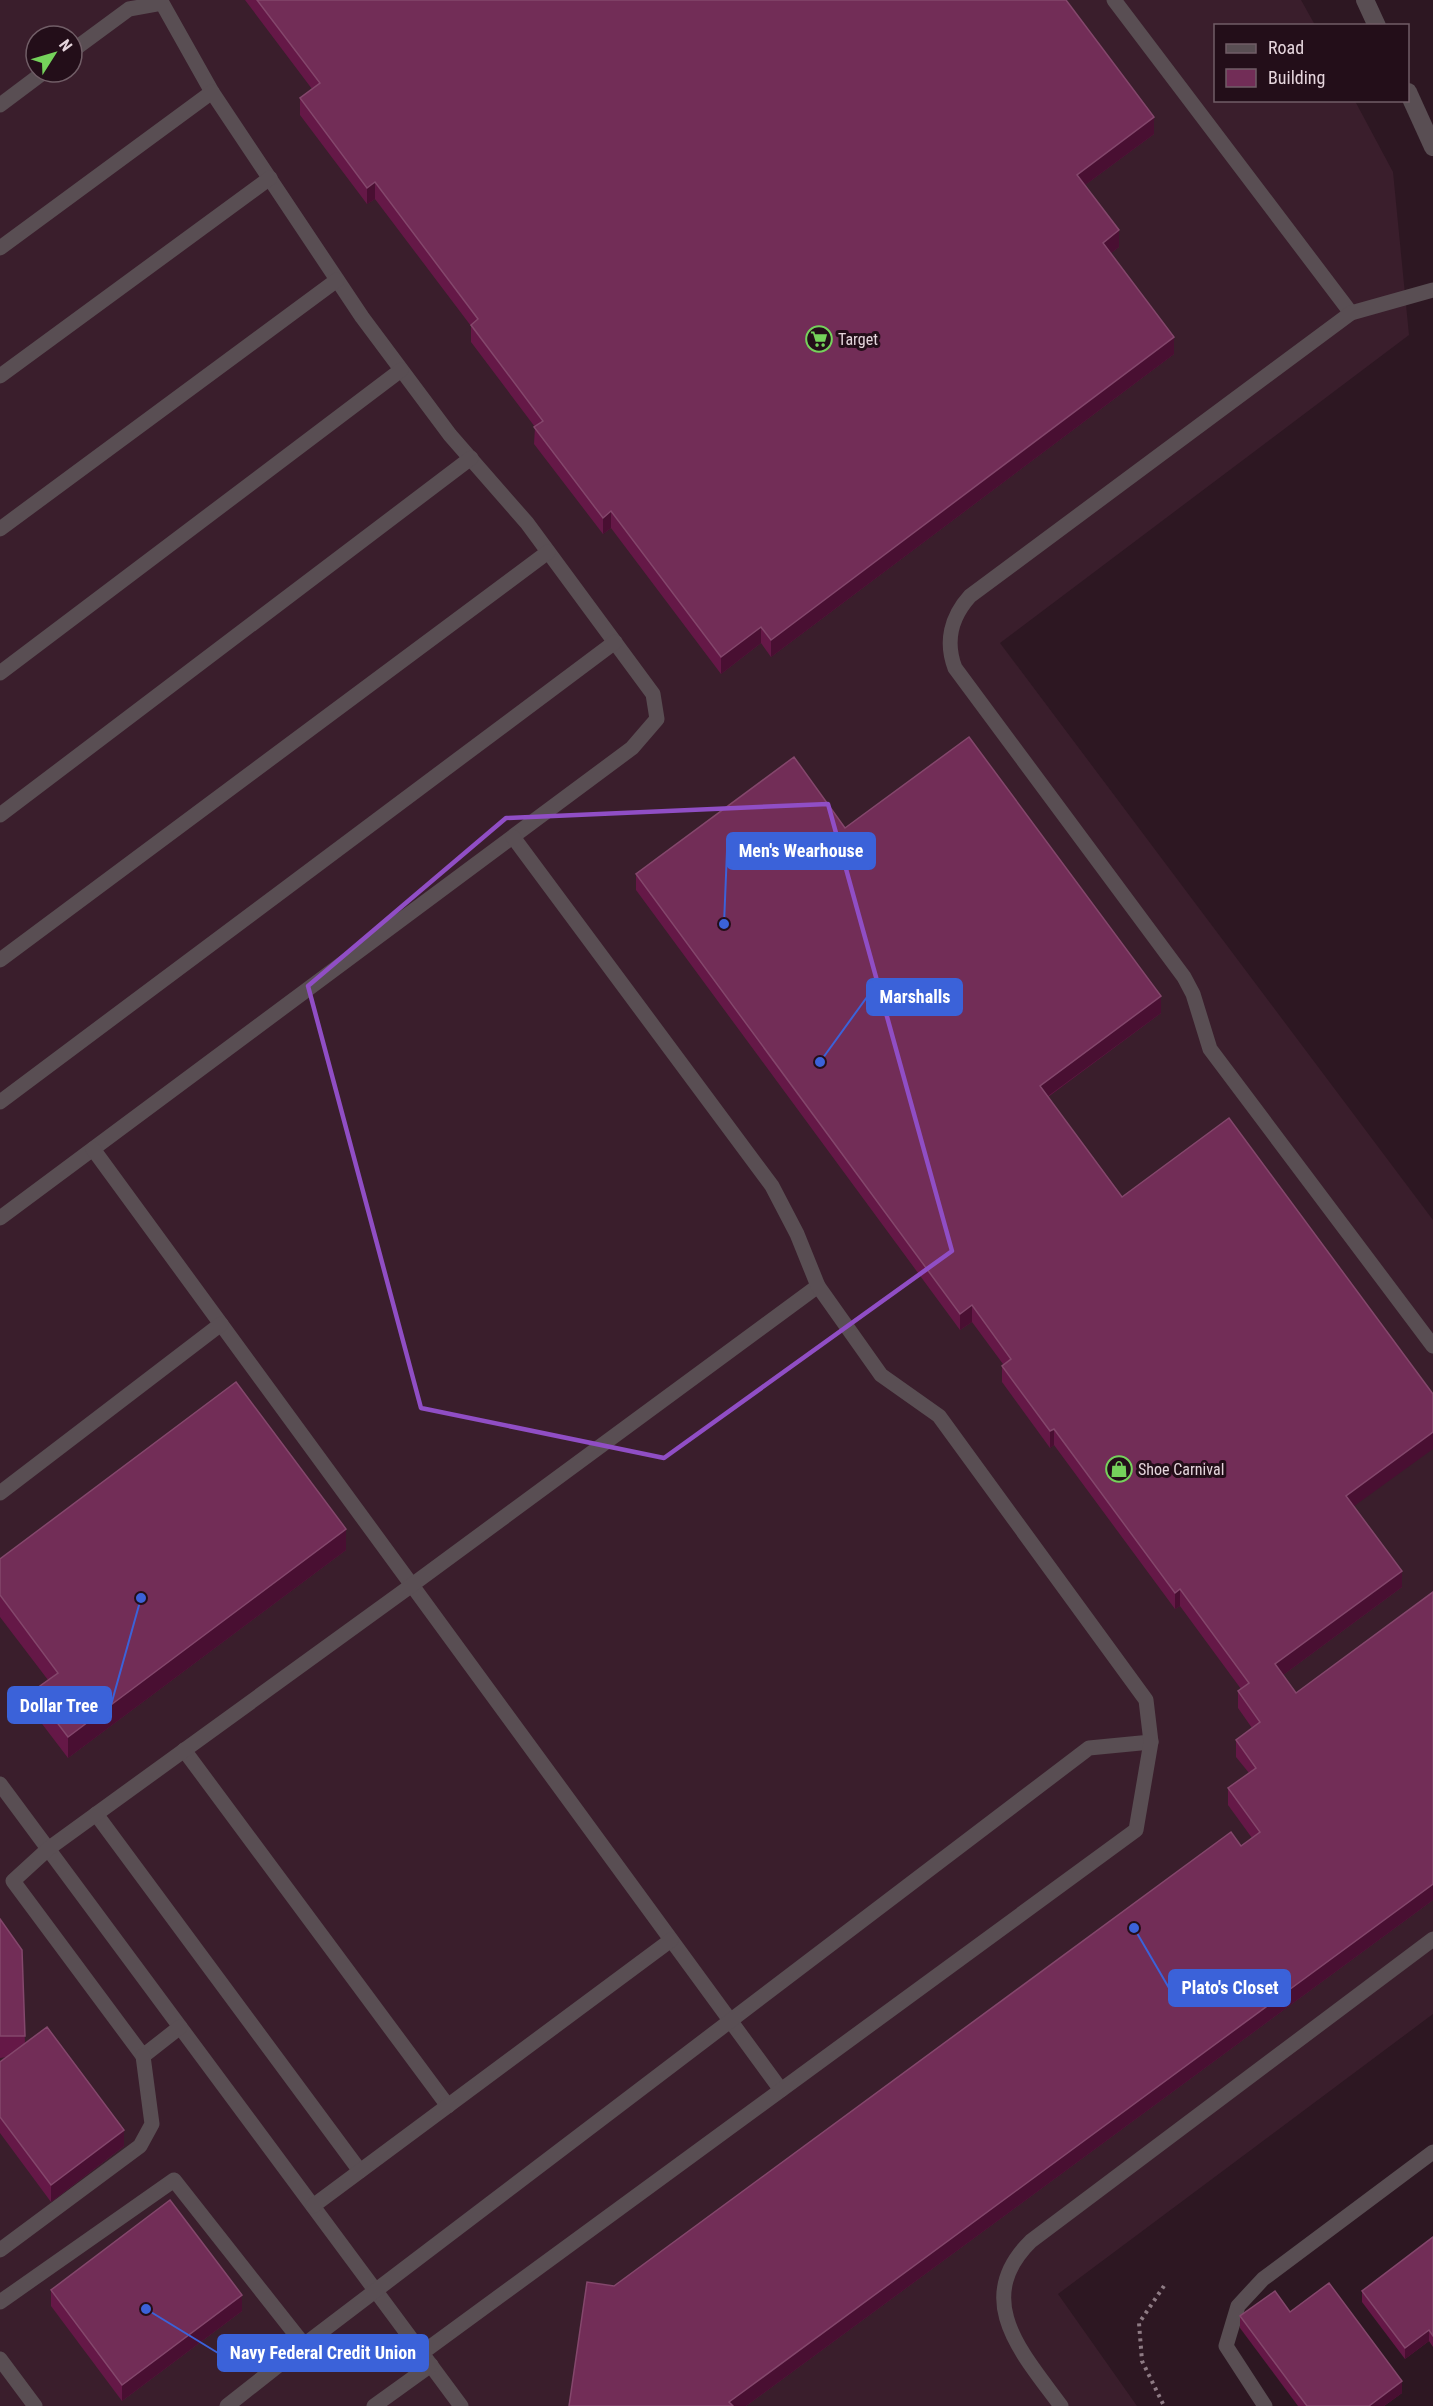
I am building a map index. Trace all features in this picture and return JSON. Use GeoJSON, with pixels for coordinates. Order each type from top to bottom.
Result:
{"type":"FeatureCollection","features":[{"type":"Feature","properties":{"kind":"street"},"geometry":{"type":"LineString","coordinates":[[1365,0],[1376,24]]}},
{"type":"Feature","properties":{"kind":"street"},"geometry":{"type":"LineString","coordinates":[[1409,96],[1432,144]]}},
{"type":"Feature","properties":{"kind":"lane"},"geometry":{"type":"LineString","coordinates":[[1114,0],[1351,313]]}},
{"type":"Feature","properties":{"kind":"lane"},"geometry":{"type":"LineString","coordinates":[[0,1218],[632,748],[657,720],[653,694],[548,552],[450,435],[337,280],[212,92],[162,3],[129,9],[84,42]]}},
{"type":"Feature","properties":{"kind":"lane"},"geometry":{"type":"LineString","coordinates":[[0,105],[28,84]]}},
{"type":"Feature","properties":{"kind":"lane"},"geometry":{"type":"LineString","coordinates":[[0,248],[212,92]]}},
{"type":"Feature","properties":{"kind":"lane"},"geometry":{"type":"LineString","coordinates":[[0,376],[270,178]]}},
{"type":"Feature","properties":{"kind":"lane"},"geometry":{"type":"LineString","coordinates":[[0,529],[337,280]]}},
{"type":"Feature","properties":{"kind":"lane"},"geometry":{"type":"LineString","coordinates":[[1433,290],[1351,313],[970,596],[952,625],[950,654],[955,668],[1189,984],[1210,1049],[1433,1346]]}},
{"type":"Feature","properties":{"kind":"lane"},"geometry":{"type":"LineString","coordinates":[[0,673],[401,370]]}},
{"type":"Feature","properties":{"kind":"lane"},"geometry":{"type":"LineString","coordinates":[[0,815],[471,458]]}},
{"type":"Feature","properties":{"kind":"lane"},"geometry":{"type":"LineString","coordinates":[[0,960],[548,552]]}},
{"type":"Feature","properties":{"kind":"lane"},"geometry":{"type":"LineString","coordinates":[[0,1102],[615,642]]}},
{"type":"Feature","properties":{"kind":"lane"},"geometry":{"type":"LineString","coordinates":[[374,2406],[427,2359],[781,2090],[1136,1830],[1151,1742],[1146,1700],[939,1416],[881,1375],[818,1286],[797,1234],[772,1186],[513,837]]}},
{"type":"Feature","properties":{"kind":"lane"},"geometry":{"type":"LineString","coordinates":[[93,1149],[781,2090]]}},
{"type":"Feature","properties":{"kind":"lane"},"geometry":{"type":"LineString","coordinates":[[0,2250],[140,2146],[152,2124],[143,2056],[6,1880],[818,1286]]}},
{"type":"Feature","properties":{"kind":"lane"},"geometry":{"type":"LineString","coordinates":[[0,1493],[221,1324]]}},
{"type":"Feature","properties":{"kind":"lane"},"geometry":{"type":"LineString","coordinates":[[227,2406],[304,2344],[729,2019],[1089,1748],[1151,1742]]}},
{"type":"Feature","properties":{"kind":"lane"},"geometry":{"type":"LineString","coordinates":[[184,1750],[448,2106]]}},
{"type":"Feature","properties":{"kind":"lane"},"geometry":{"type":"LineString","coordinates":[[0,1784],[462,2406]]}},
{"type":"Feature","properties":{"kind":"lane"},"geometry":{"type":"LineString","coordinates":[[96,1814],[360,2171]]}},
{"type":"Feature","properties":{"kind":"lane"},"geometry":{"type":"LineString","coordinates":[[1061,2406],[1021,2352],[1005,2316],[1004,2291],[1009,2269],[1014,2260],[1031,2241],[1433,1939]]}},
{"type":"Feature","properties":{"kind":"lane"},"geometry":{"type":"LineString","coordinates":[[313,2206],[671,1940]]}},
{"type":"Feature","properties":{"kind":"lane"},"geometry":{"type":"LineString","coordinates":[[143,2056],[180,2026]]}},
{"type":"Feature","properties":{"kind":"lane"},"geometry":{"type":"LineString","coordinates":[[1265,2406],[1226,2346],[1238,2306],[1263,2279],[1433,2152]]}},
{"type":"Feature","properties":{"kind":"lane"},"geometry":{"type":"LineString","coordinates":[[0,2302],[174,2180],[304,2344]]}},
{"type":"Feature","properties":{"kind":"lane"},"geometry":{"type":"LineString","coordinates":[[0,2359],[34,2406]]}},
{"type":"Feature","properties":{"kind":"path"},"geometry":{"type":"LineString","coordinates":[[1164,2286],[1139,2323],[1142,2361],[1164,2406]]}},
{"type":"Feature","properties":{"kind":"highlighted area"},"geometry":{"type":"Polygon","coordinates":[[[828,804],[952,1251],[664,1458],[421,1408],[308,986],[506,818],[828,804]]]}},
{"type":"Feature","properties":{"kind":"shaded area"},"geometry":{"type":"Polygon","coordinates":[[[0,0],[1301,0],[1314,24],[1214,24],[1214,102],[1356,102],[1393,172],[1409,335],[1000,643],[1433,1220],[1433,2014],[1058,2294],[1137,2406],[0,2406],[0,0]]]}},
{"type":"Feature","properties":{"kind":"building","name":"Target"},"geometry":{"type":"Polygon","coordinates":[[[257,0],[1066,0],[1154,117],[1077,175],[1119,230],[1103,243],[1174,337],[771,640],[761,627],[721,657],[611,511],[603,518],[534,427],[543,421],[471,325],[478,319],[375,182],[367,188],[300,98],[320,83],[257,0]]]}},
{"type":"Feature","properties":{"kind":"building"},"geometry":{"type":"Polygon","coordinates":[[[969,737],[1161,996],[1040,1086],[1122,1197],[1229,1118],[1433,1394],[1433,1432],[1346,1496],[1402,1571],[1275,1664],[1296,1693],[1433,1592],[1433,1884],[729,2402],[733,2406],[569,2406],[587,2282],[614,2286],[1231,1832],[1241,1846],[1260,1832],[1228,1788],[1256,1768],[1236,1740],[1260,1722],[1238,1691],[1249,1683],[1180,1589],[1175,1593],[1054,1429],[1050,1431],[1002,1366],[1011,1359],[972,1305],[960,1314],[636,874],[794,757],[845,828],[969,737]]]}},
{"type":"Feature","properties":{"kind":"building"},"geometry":{"type":"Polygon","coordinates":[[[236,1382],[346,1529],[68,1737],[33,1691],[58,1673],[0,1595],[0,1559],[236,1382]]]}},
{"type":"Feature","properties":{"kind":"building"},"geometry":{"type":"Polygon","coordinates":[[[0,1919],[22,1950],[25,2036],[0,2036],[0,1919]]]}},
{"type":"Feature","properties":{"kind":"building"},"geometry":{"type":"Polygon","coordinates":[[[47,2027],[124,2130],[51,2185],[0,2117],[0,2062],[47,2027]]]}},
{"type":"Feature","properties":{"kind":"building"},"geometry":{"type":"Polygon","coordinates":[[[170,2200],[242,2295],[122,2385],[51,2290],[170,2200]]]}},
{"type":"Feature","properties":{"kind":"building"},"geometry":{"type":"Polygon","coordinates":[[[1433,2237],[1433,2336],[1429,2330],[1405,2348],[1362,2291],[1433,2237]]]}},
{"type":"Feature","properties":{"kind":"building"},"geometry":{"type":"Polygon","coordinates":[[[1329,2283],[1402,2381],[1369,2406],[1307,2406],[1240,2316],[1275,2291],[1290,2312],[1329,2283]]]}},
{"type":"Feature","properties":{"kind":"place","name":"Target"},"geometry":{"type":"Point","coordinates":[819,339]}},
{"type":"Feature","properties":{"kind":"place","name":"Men's Wearhouse"},"geometry":{"type":"Point","coordinates":[724,924]}},
{"type":"Feature","properties":{"kind":"place","name":"Marshalls"},"geometry":{"type":"Point","coordinates":[820,1062]}},
{"type":"Feature","properties":{"kind":"place","name":"Shoe Carnival"},"geometry":{"type":"Point","coordinates":[1119,1469]}},
{"type":"Feature","properties":{"kind":"place","name":"Dollar Tree"},"geometry":{"type":"Point","coordinates":[141,1598]}},
{"type":"Feature","properties":{"kind":"place","name":"Plato's Closet"},"geometry":{"type":"Point","coordinates":[1134,1928]}},
{"type":"Feature","properties":{"kind":"place","name":"Navy Federal Credit Union"},"geometry":{"type":"Point","coordinates":[146,2309]}}]}
